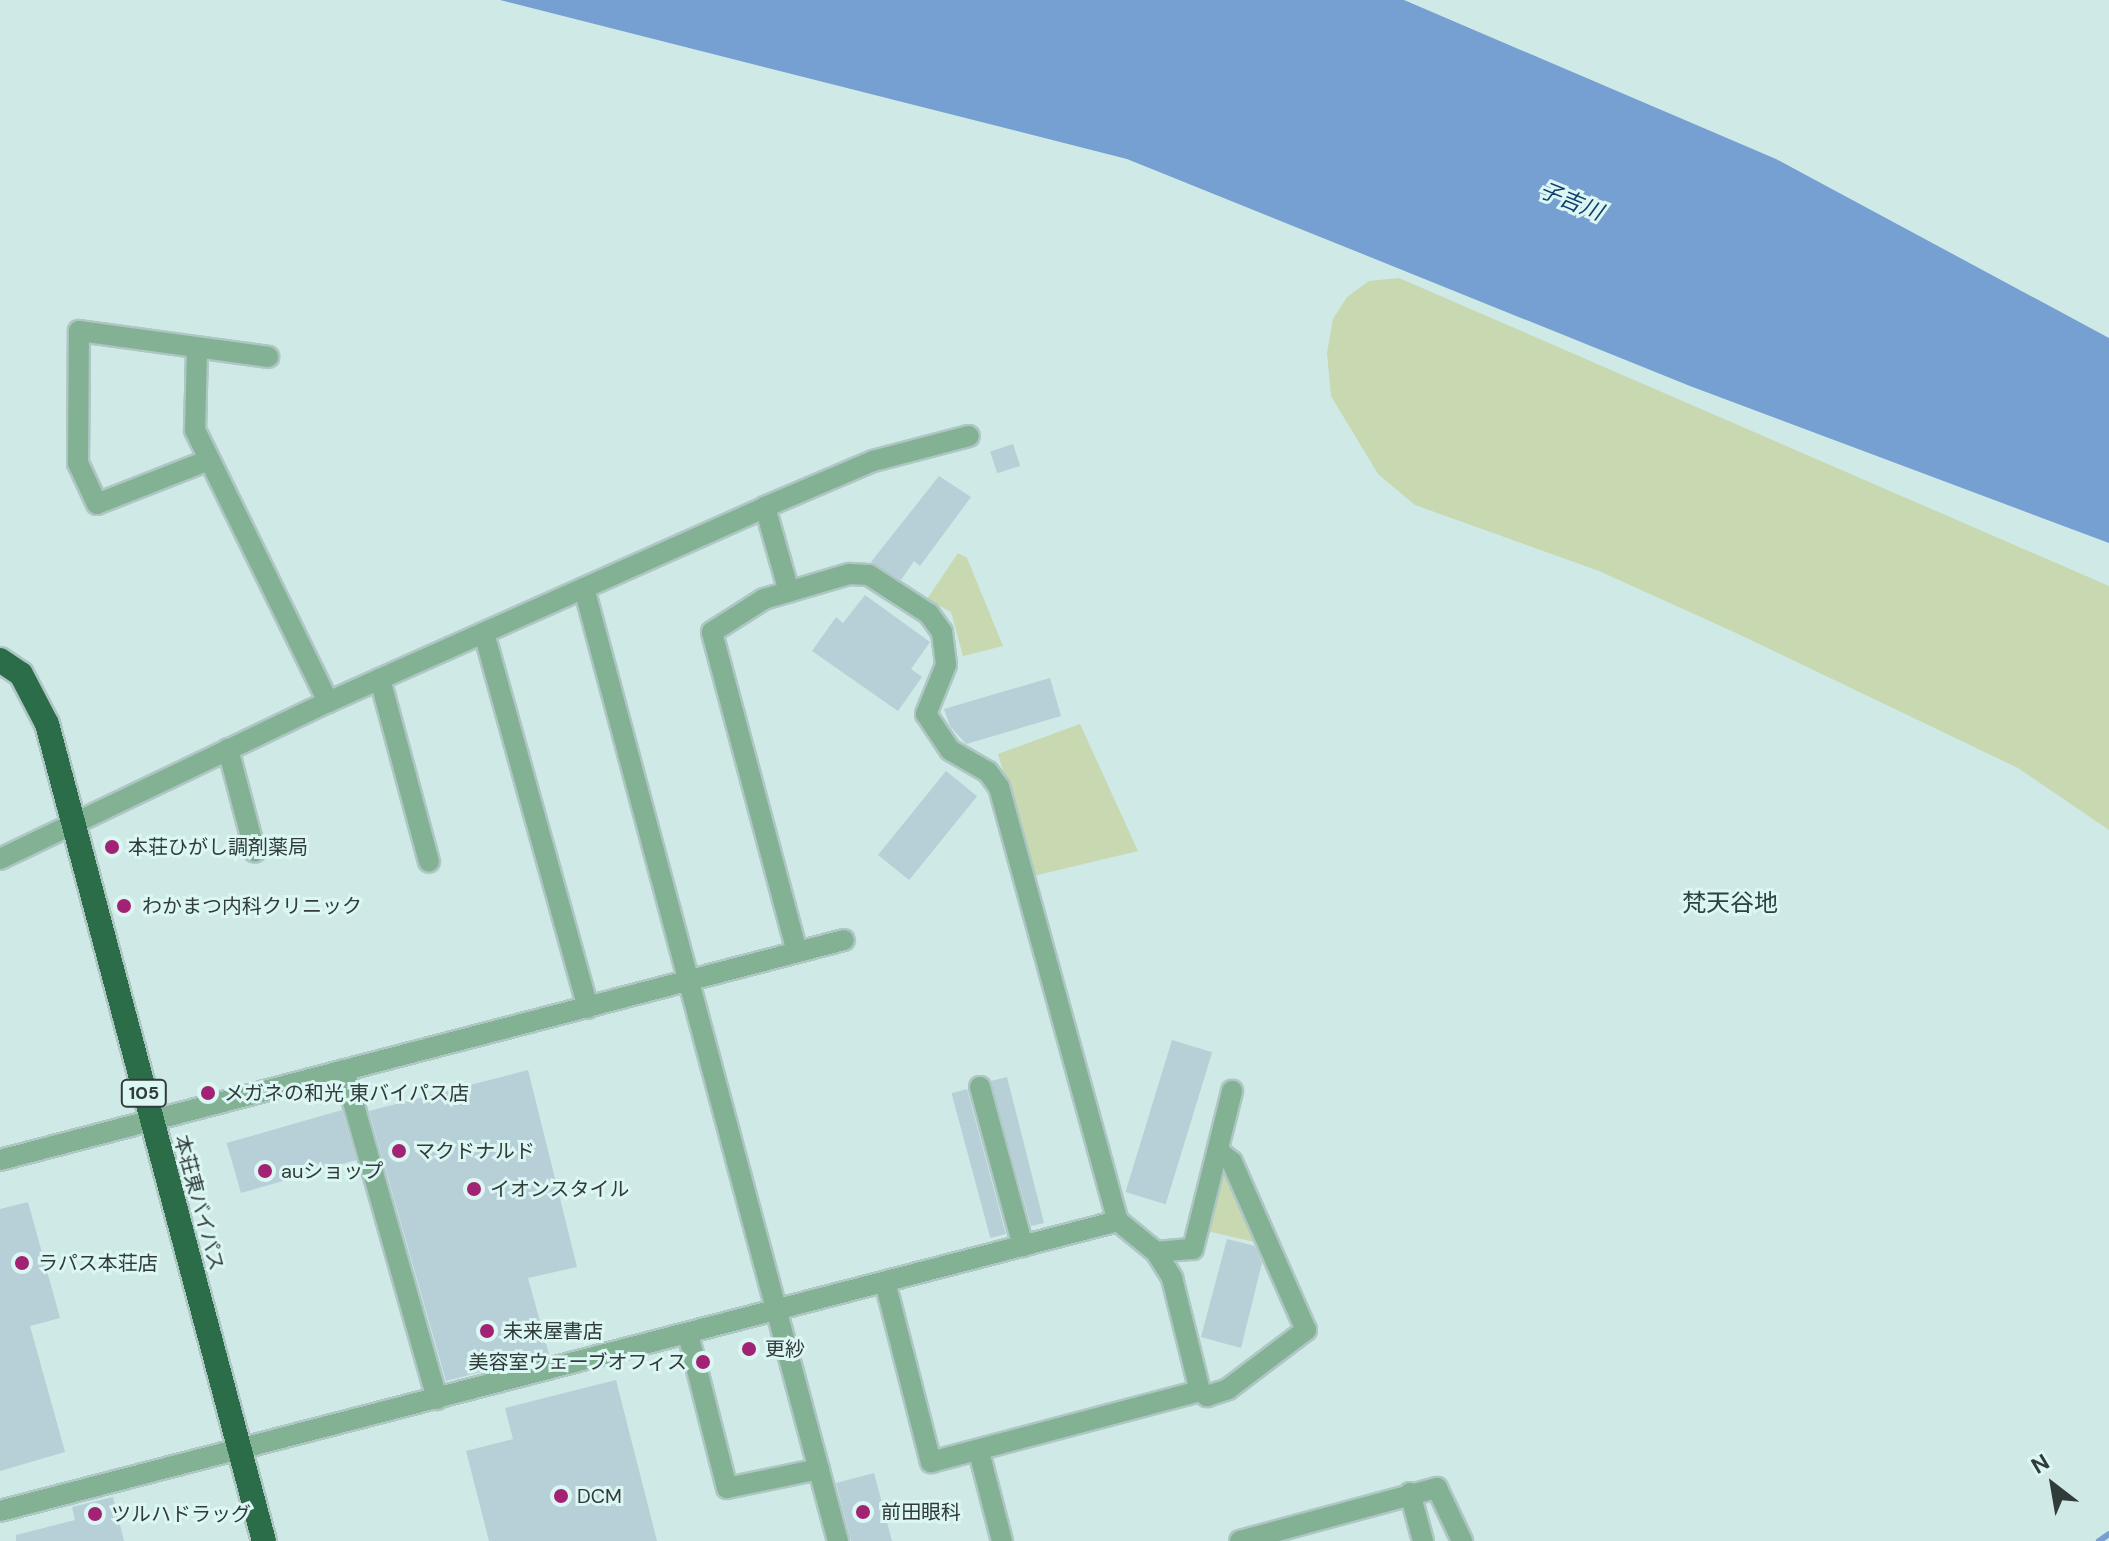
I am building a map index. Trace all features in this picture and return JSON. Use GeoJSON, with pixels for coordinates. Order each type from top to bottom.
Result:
{"type":"FeatureCollection","features":[{"type":"Feature","properties":{"kind":"highway","name":"本荘東バイパス"},"geometry":{"type":"LineString","coordinates":[[0,660],[21,674],[35,694],[75,823],[264,1541]]}},
{"type":"Feature","properties":{"kind":"street"},"geometry":{"type":"LineString","coordinates":[[209,460],[97,504],[78,463],[79,331],[268,357]]}},
{"type":"Feature","properties":{"kind":"street"},"geometry":{"type":"LineString","coordinates":[[197,349],[195,430],[328,702]]}},
{"type":"Feature","properties":{"kind":"street"},"geometry":{"type":"LineString","coordinates":[[0,859],[328,702],[765,507],[873,461],[969,436]]}},
{"type":"Feature","properties":{"kind":"street"},"geometry":{"type":"LineString","coordinates":[[765,507],[789,592]]}},
{"type":"Feature","properties":{"kind":"street"},"geometry":{"type":"LineString","coordinates":[[797,952],[712,632],[764,599],[849,574],[869,575],[929,614],[942,632],[946,665],[926,714],[950,750],[988,772],[999,787],[1118,1221],[1156,1252],[1172,1278],[1200,1391],[1207,1396],[1228,1389],[1306,1330],[1232,1162],[1218,1151]]}},
{"type":"Feature","properties":{"kind":"street"},"geometry":{"type":"LineString","coordinates":[[584,588],[838,1541]]}},
{"type":"Feature","properties":{"kind":"street"},"geometry":{"type":"LineString","coordinates":[[484,633],[588,1008]]}},
{"type":"Feature","properties":{"kind":"street"},"geometry":{"type":"LineString","coordinates":[[380,679],[429,862]]}},
{"type":"Feature","properties":{"kind":"street"},"geometry":{"type":"LineString","coordinates":[[228,749],[255,852]]}},
{"type":"Feature","properties":{"kind":"street"},"geometry":{"type":"LineString","coordinates":[[0,1160],[844,940]]}},
{"type":"Feature","properties":{"kind":"street"},"geometry":{"type":"LineString","coordinates":[[344,1070],[437,1399]]}},
{"type":"Feature","properties":{"kind":"street"},"geometry":{"type":"LineString","coordinates":[[980,1087],[1023,1246]]}},
{"type":"Feature","properties":{"kind":"street"},"geometry":{"type":"LineString","coordinates":[[1156,1252],[1193,1249],[1232,1091]]}},
{"type":"Feature","properties":{"kind":"street"},"geometry":{"type":"LineString","coordinates":[[0,1511],[1118,1221]]}},
{"type":"Feature","properties":{"kind":"street"},"geometry":{"type":"LineString","coordinates":[[885,1282],[931,1462],[979,1452],[1200,1391]]}},
{"type":"Feature","properties":{"kind":"street"},"geometry":{"type":"LineString","coordinates":[[688,1334],[727,1488],[819,1469]]}},
{"type":"Feature","properties":{"kind":"street"},"geometry":{"type":"LineString","coordinates":[[979,1452],[1002,1541]]}},
{"type":"Feature","properties":{"kind":"street"},"geometry":{"type":"LineString","coordinates":[[1240,1541],[1306,1533],[1410,1493],[1437,1488],[1462,1541]]}},
{"type":"Feature","properties":{"kind":"street"},"geometry":{"type":"LineString","coordinates":[[1410,1493],[1423,1541]]}},
{"type":"Feature","properties":{"kind":"green space"},"geometry":{"type":"Polygon","coordinates":[[[1399,278],[2109,586],[2109,830],[2018,768],[1734,632],[1599,571],[1415,505],[1378,474],[1331,396],[1327,353],[1333,319],[1347,297],[1369,281],[1399,278]]]}},
{"type":"Feature","properties":{"kind":"green space"},"geometry":{"type":"Polygon","coordinates":[[[958,553],[967,558],[1003,646],[963,656],[951,612],[927,599],[958,553]]]}},
{"type":"Feature","properties":{"kind":"green space"},"geometry":{"type":"Polygon","coordinates":[[[1080,724],[1138,851],[1033,876],[998,754],[1080,724]]]}},
{"type":"Feature","properties":{"kind":"green space"},"geometry":{"type":"Polygon","coordinates":[[[1228,1163],[1263,1244],[1207,1231],[1228,1163]]]}},
{"type":"Feature","properties":{"kind":"water","name":"子吉川"},"geometry":{"type":"Polygon","coordinates":[[[500,0],[1404,0],[1776,159],[2109,338],[2109,543],[1690,386],[1127,159],[500,0]]]}},
{"type":"Feature","properties":{"kind":"building"},"geometry":{"type":"Polygon","coordinates":[[[1013,444],[1020,466],[997,473],[990,451],[1013,444]]]}},
{"type":"Feature","properties":{"kind":"building"},"geometry":{"type":"Polygon","coordinates":[[[939,476],[971,497],[920,566],[914,561],[901,580],[871,562],[939,476]]]}},
{"type":"Feature","properties":{"kind":"building"},"geometry":{"type":"Polygon","coordinates":[[[865,595],[930,642],[911,669],[922,677],[898,711],[812,651],[836,617],[843,623],[865,595]]]}},
{"type":"Feature","properties":{"kind":"building"},"geometry":{"type":"Polygon","coordinates":[[[1050,678],[1061,716],[966,744],[950,726],[944,709],[1050,678]]]}},
{"type":"Feature","properties":{"kind":"building"},"geometry":{"type":"Polygon","coordinates":[[[946,771],[977,796],[909,880],[878,855],[946,771]]]}},
{"type":"Feature","properties":{"kind":"building"},"geometry":{"type":"Polygon","coordinates":[[[1172,1040],[1212,1052],[1166,1204],[1126,1192],[1172,1040]]]}},
{"type":"Feature","properties":{"kind":"building","name":"イオンスタイル"},"geometry":{"type":"Polygon","coordinates":[[[528,1070],[577,1267],[528,1278],[549,1354],[446,1381],[369,1111],[528,1070]]]}},
{"type":"Feature","properties":{"kind":"building"},"geometry":{"type":"Polygon","coordinates":[[[1007,1077],[1044,1223],[1031,1226],[991,1081],[1007,1077]]]}},
{"type":"Feature","properties":{"kind":"building"},"geometry":{"type":"Polygon","coordinates":[[[967,1089],[1006,1234],[990,1238],[952,1093],[967,1089]]]}},
{"type":"Feature","properties":{"kind":"building"},"geometry":{"type":"Polygon","coordinates":[[[342,1110],[356,1160],[241,1193],[227,1143],[342,1110]]]}},
{"type":"Feature","properties":{"kind":"building"},"geometry":{"type":"Polygon","coordinates":[[[28,1202],[60,1318],[30,1326],[65,1452],[0,1471],[0,1209],[28,1202]]]}},
{"type":"Feature","properties":{"kind":"building"},"geometry":{"type":"Polygon","coordinates":[[[1227,1239],[1255,1246],[1262,1263],[1241,1348],[1201,1337],[1227,1239]]]}},
{"type":"Feature","properties":{"kind":"building","name":"DCM"},"geometry":{"type":"Polygon","coordinates":[[[616,1380],[657,1541],[489,1541],[466,1451],[513,1439],[505,1408],[616,1380]]]}},
{"type":"Feature","properties":{"kind":"building","name":"前田眼科"},"geometry":{"type":"Polygon","coordinates":[[[874,1473],[892,1541],[851,1541],[836,1483],[874,1473]]]}},
{"type":"Feature","properties":{"kind":"building","name":"ツルハドラッグ"},"geometry":{"type":"Polygon","coordinates":[[[113,1497],[124,1541],[16,1541],[16,1535],[75,1520],[72,1507],[113,1497]]]}},
{"type":"Feature","properties":{"kind":"waterway"},"geometry":{"type":"LineString","coordinates":[[2099,1541],[2109,1534]]}},
{"type":"Feature","properties":{"kind":"place","name":"本荘ひがし調剤薬局"},"geometry":{"type":"Point","coordinates":[112,847]}},
{"type":"Feature","properties":{"kind":"place","name":"わかまつ内科クリニック"},"geometry":{"type":"Point","coordinates":[124,906]}},
{"type":"Feature","properties":{"kind":"place","name":"メガネの和光 東バイパス店"},"geometry":{"type":"Point","coordinates":[208,1093]}},
{"type":"Feature","properties":{"kind":"place","name":"マクドナルド"},"geometry":{"type":"Point","coordinates":[399,1151]}},
{"type":"Feature","properties":{"kind":"place","name":"auショップ"},"geometry":{"type":"Point","coordinates":[265,1171]}},
{"type":"Feature","properties":{"kind":"place","name":"イオンスタイル"},"geometry":{"type":"Point","coordinates":[474,1189]}},
{"type":"Feature","properties":{"kind":"place","name":"ラパス本荘店"},"geometry":{"type":"Point","coordinates":[22,1263]}},
{"type":"Feature","properties":{"kind":"place","name":"未来屋書店"},"geometry":{"type":"Point","coordinates":[487,1331]}},
{"type":"Feature","properties":{"kind":"place","name":"更紗"},"geometry":{"type":"Point","coordinates":[749,1349]}},
{"type":"Feature","properties":{"kind":"place","name":"美容室ウェーブオフィス"},"geometry":{"type":"Point","coordinates":[703,1362]}},
{"type":"Feature","properties":{"kind":"place","name":"DCM"},"geometry":{"type":"Point","coordinates":[561,1496]}},
{"type":"Feature","properties":{"kind":"place","name":"前田眼科"},"geometry":{"type":"Point","coordinates":[863,1512]}},
{"type":"Feature","properties":{"kind":"place","name":"ツルハドラッグ"},"geometry":{"type":"Point","coordinates":[95,1514]}},
{"type":"Feature","properties":{"kind":"district","name":"梵天谷地"},"geometry":{"type":"Point","coordinates":[1730,903]}}]}
